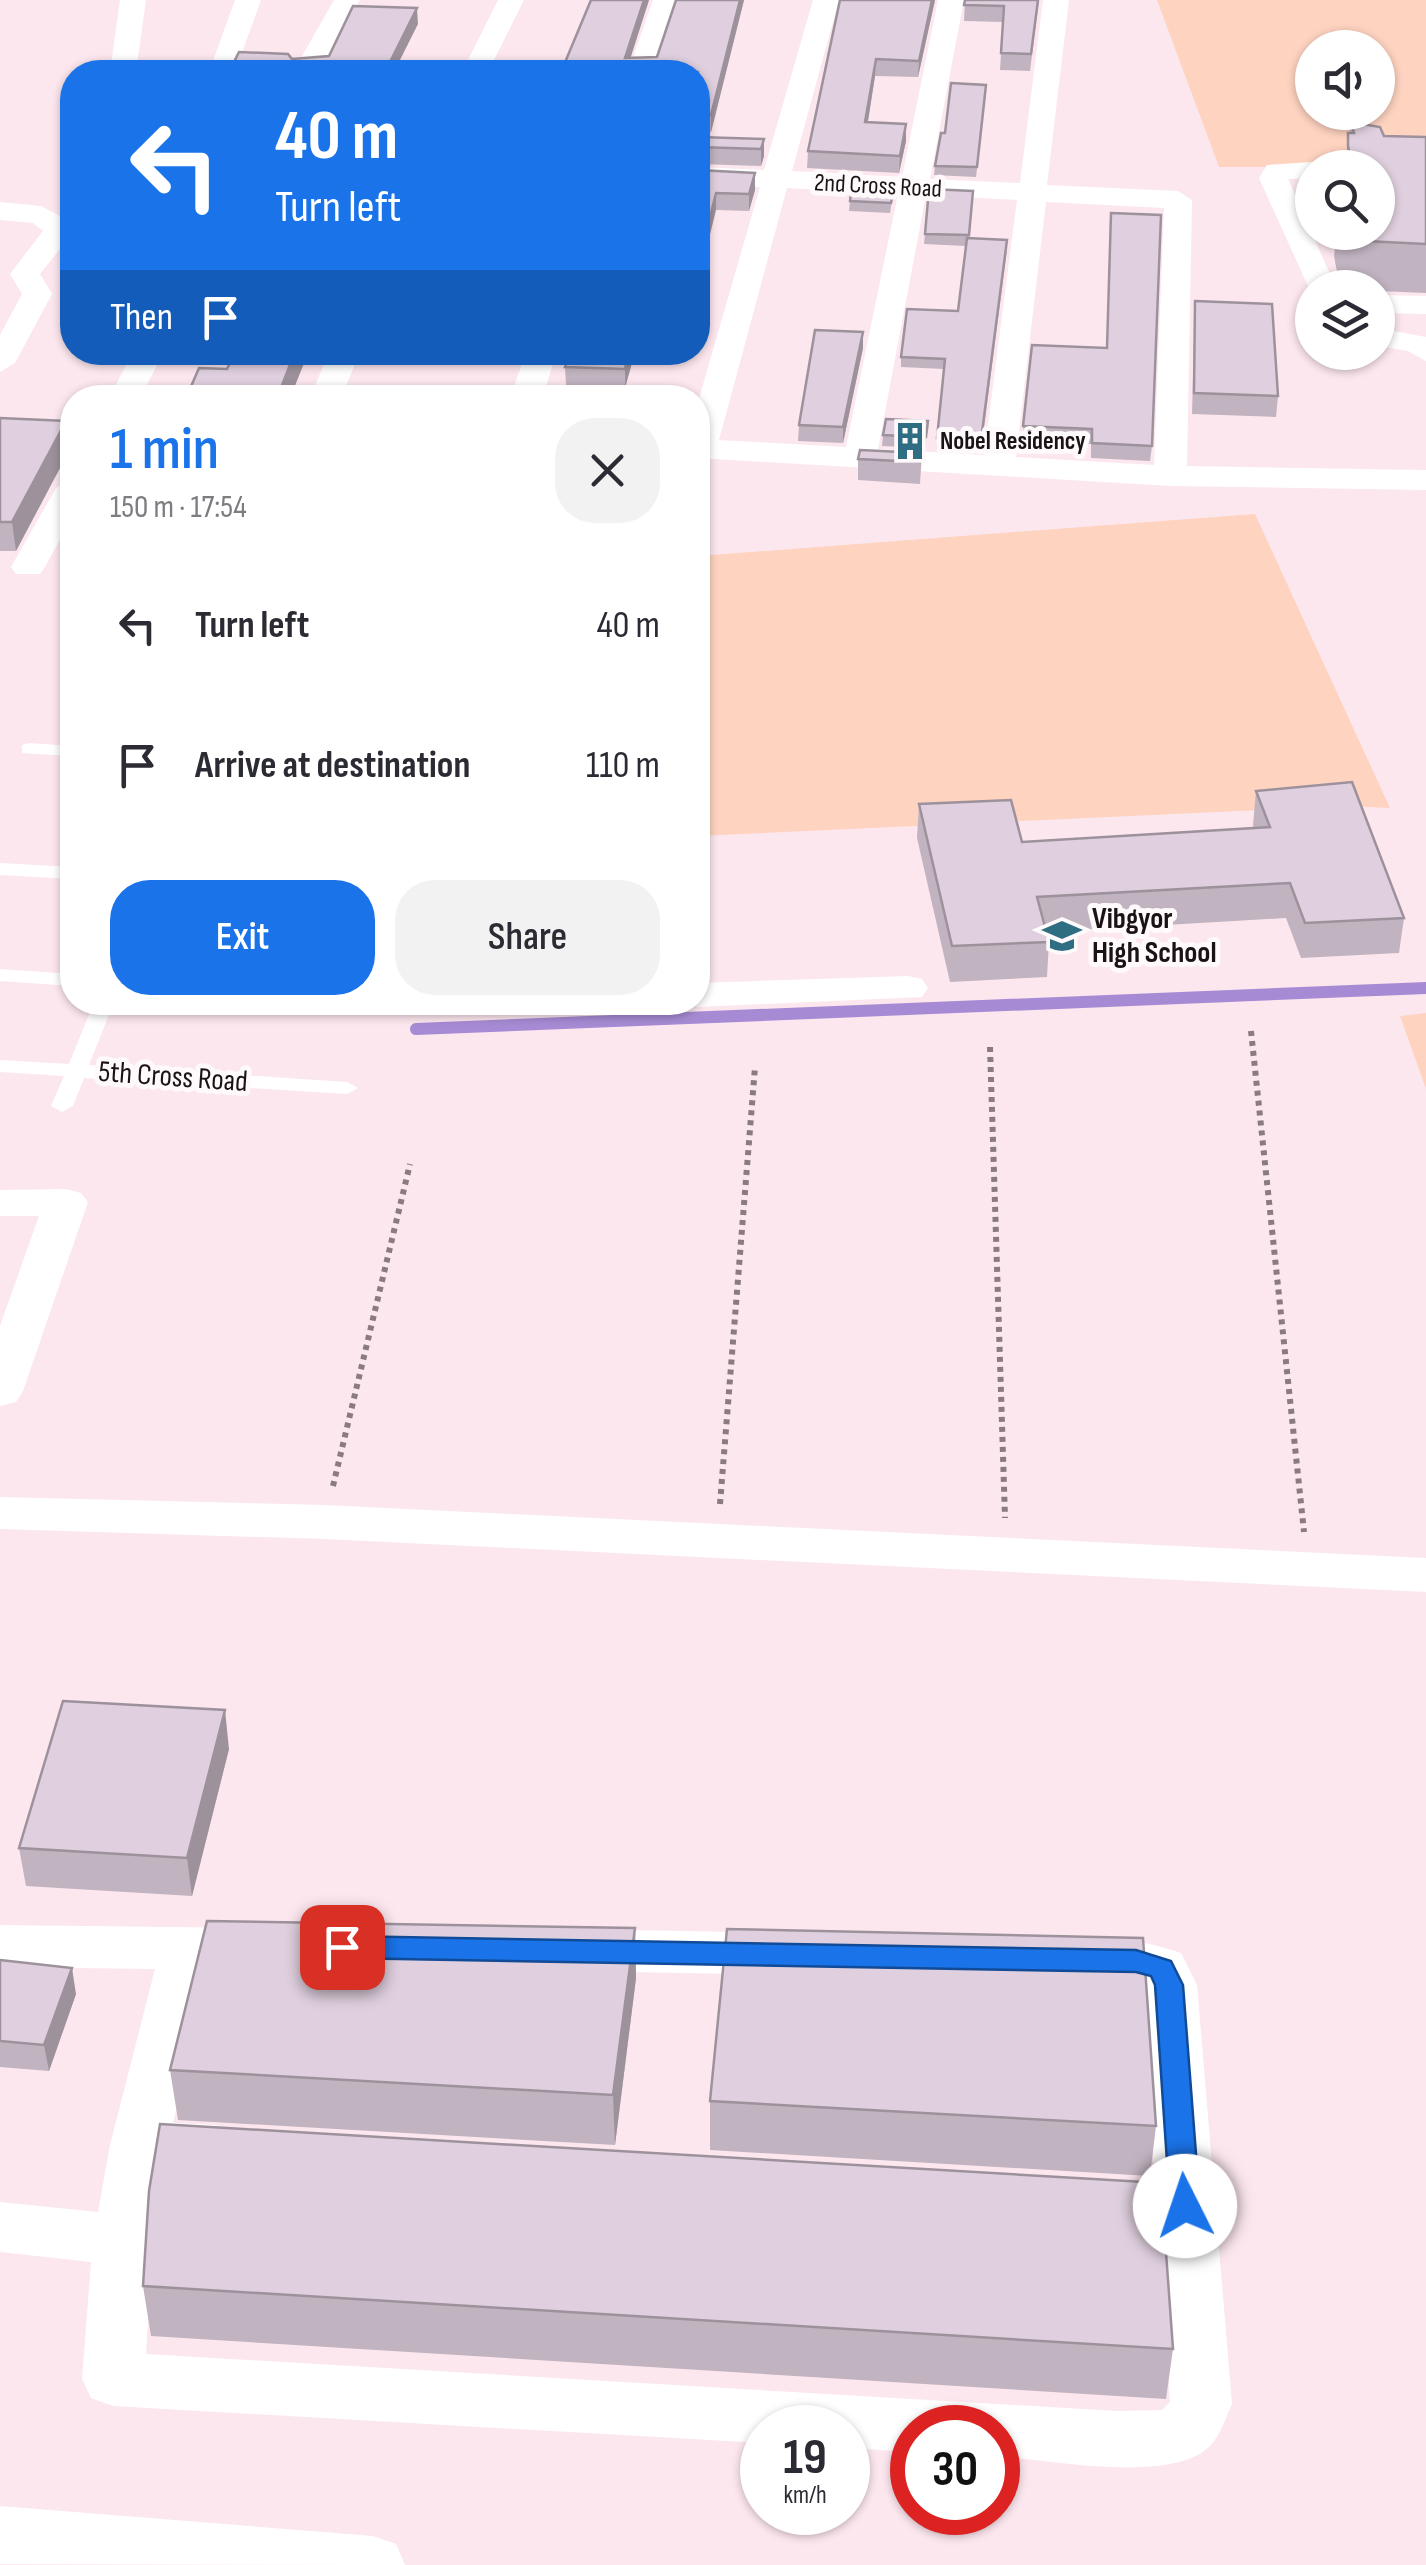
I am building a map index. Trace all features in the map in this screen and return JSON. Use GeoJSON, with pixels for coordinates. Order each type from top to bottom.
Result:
{"type":"FeatureCollection","features":[{"type":"Feature","properties":{"kind":"street"},"geometry":{"type":"LineString","coordinates":[[125,60],[133,0]]}},
{"type":"Feature","properties":{"kind":"street"},"geometry":{"type":"LineString","coordinates":[[226,60],[248,0]]}},
{"type":"Feature","properties":{"kind":"street"},"geometry":{"type":"LineString","coordinates":[[313,60],[347,0]]}},
{"type":"Feature","properties":{"kind":"street"},"geometry":{"type":"LineString","coordinates":[[481,60],[511,0]]}},
{"type":"Feature","properties":{"kind":"street"},"geometry":{"type":"LineString","coordinates":[[645,60],[666,0]]}},
{"type":"Feature","properties":{"kind":"street"},"geometry":{"type":"LineString","coordinates":[[710,410],[826,0]]}},
{"type":"Feature","properties":{"kind":"street"},"geometry":{"type":"LineString","coordinates":[[860,458],[951,0]]}},
{"type":"Feature","properties":{"kind":"street"},"geometry":{"type":"LineString","coordinates":[[999,466],[1056,0]]}},
{"type":"Feature","properties":{"kind":"street"},"geometry":{"type":"LineString","coordinates":[[1295,171],[1278,172],[1273,178],[1295,228]]}},
{"type":"Feature","properties":{"kind":"street","name":"2nd Cross Road"},"geometry":{"type":"LineString","coordinates":[[710,176],[1178,200],[1170,476]]}},
{"type":"Feature","properties":{"kind":"street"},"geometry":{"type":"LineString","coordinates":[[0,210],[40,215],[60,223]]}},
{"type":"Feature","properties":{"kind":"street"},"geometry":{"type":"LineString","coordinates":[[0,364],[37,294],[25,274],[60,233]]}},
{"type":"Feature","properties":{"kind":"street"},"geometry":{"type":"LineString","coordinates":[[1395,304],[1426,305]]}},
{"type":"Feature","properties":{"kind":"street"},"geometry":{"type":"LineString","coordinates":[[1395,341],[1418,344],[1426,352]]}},
{"type":"Feature","properties":{"kind":"street"},"geometry":{"type":"LineString","coordinates":[[710,449],[1170,476],[1426,480]]}},
{"type":"Feature","properties":{"kind":"street"},"geometry":{"type":"LineString","coordinates":[[14,567],[60,504]]}},
{"type":"Feature","properties":{"kind":"street"},"geometry":{"type":"LineString","coordinates":[[14,567],[60,565]]}},
{"type":"Feature","properties":{"kind":"street"},"geometry":{"type":"LineString","coordinates":[[710,995],[908,988]]}},
{"type":"Feature","properties":{"kind":"street"},"geometry":{"type":"LineString","coordinates":[[0,1203],[66,1202],[0,1391]]}},
{"type":"Feature","properties":{"kind":"street"},"geometry":{"type":"LineString","coordinates":[[0,1513],[325,1522],[1426,1575]]}},
{"type":"Feature","properties":{"kind":"street"},"geometry":{"type":"LineString","coordinates":[[0,1946],[318,1947]]}},
{"type":"Feature","properties":{"kind":"street"},"geometry":{"type":"LineString","coordinates":[[188,1949],[139,2144],[123,2240],[113,2378],[890,2423]]}},
{"type":"Feature","properties":{"kind":"street"},"geometry":{"type":"LineString","coordinates":[[516,1949],[836,1955]]}},
{"type":"Feature","properties":{"kind":"street"},"geometry":{"type":"LineString","coordinates":[[1020,2430],[1145,2438],[1175,2436],[1192,2424],[1200,2404],[1169,1985],[1161,1968],[1136,1961],[1036,1959]]}},
{"type":"Feature","properties":{"kind":"street"},"geometry":{"type":"LineString","coordinates":[[139,2144],[277,2153]]}},
{"type":"Feature","properties":{"kind":"street"},"geometry":{"type":"LineString","coordinates":[[1126,2203],[1185,2206]]}},
{"type":"Feature","properties":{"kind":"street"},"geometry":{"type":"LineString","coordinates":[[0,2227],[123,2240]]}},
{"type":"Feature","properties":{"kind":"street"},"geometry":{"type":"LineString","coordinates":[[0,2536],[373,2565]]}},
{"type":"Feature","properties":{"kind":"lane"},"geometry":{"type":"LineString","coordinates":[[29,749],[60,750]]}},
{"type":"Feature","properties":{"kind":"lane"},"geometry":{"type":"LineString","coordinates":[[0,868],[60,872]]}},
{"type":"Feature","properties":{"kind":"lane"},"geometry":{"type":"LineString","coordinates":[[0,975],[60,979]]}},
{"type":"Feature","properties":{"kind":"lane"},"geometry":{"type":"LineString","coordinates":[[62,1106],[99,1015]]}},
{"type":"Feature","properties":{"kind":"lane","name":"5th Cross Road"},"geometry":{"type":"LineString","coordinates":[[0,1066],[347,1088]]}},
{"type":"Feature","properties":{"kind":"path"},"geometry":{"type":"LineString","coordinates":[[1251,1031],[1308,1568]]}},
{"type":"Feature","properties":{"kind":"path"},"geometry":{"type":"LineString","coordinates":[[990,1047],[1006,1554]]}},
{"type":"Feature","properties":{"kind":"path"},"geometry":{"type":"LineString","coordinates":[[718,1540],[755,1067]]}},
{"type":"Feature","properties":{"kind":"path"},"geometry":{"type":"LineString","coordinates":[[325,1522],[410,1164]]}},
{"type":"Feature","properties":{"kind":"shaded area"},"geometry":{"type":"Polygon","coordinates":[[[1157,0],[1426,0],[1426,167],[1395,167],[1395,150],[1295,150],[1295,167],[1219,167],[1157,0]]]}},
{"type":"Feature","properties":{"kind":"shaded area"},"geometry":{"type":"Polygon","coordinates":[[[1255,514],[1390,808],[1347,806],[710,835],[710,555],[1255,514]]]}},
{"type":"Feature","properties":{"kind":"shaded area"},"geometry":{"type":"Polygon","coordinates":[[[1426,1013],[1426,1089],[1400,1016],[1426,1013]]]}},
{"type":"Feature","properties":{"kind":"building"},"geometry":{"type":"Polygon","coordinates":[[[591,0],[644,0],[625,58],[657,57],[676,0],[740,0],[711,115],[710,60],[566,60],[591,0]]]}},
{"type":"Feature","properties":{"kind":"building"},"geometry":{"type":"Polygon","coordinates":[[[840,0],[932,0],[919,61],[876,59],[865,122],[906,124],[900,156],[808,151],[840,0]]]}},
{"type":"Feature","properties":{"kind":"building"},"geometry":{"type":"Polygon","coordinates":[[[965,0],[1038,0],[1031,54],[1001,53],[1004,6],[964,5],[965,0]]]}},
{"type":"Feature","properties":{"kind":"building"},"geometry":{"type":"Polygon","coordinates":[[[353,6],[417,8],[391,60],[235,60],[239,52],[288,54],[292,59],[329,56],[353,6]]]}},
{"type":"Feature","properties":{"kind":"building"},"geometry":{"type":"Polygon","coordinates":[[[951,83],[986,85],[977,167],[935,166],[941,133],[945,133],[951,83]]]}},
{"type":"Feature","properties":{"kind":"building"},"geometry":{"type":"Polygon","coordinates":[[[1353,130],[1381,130],[1384,136],[1426,137],[1426,244],[1395,242],[1395,150],[1349,150],[1348,133],[1354,133],[1353,130]]]}},
{"type":"Feature","properties":{"kind":"building"},"geometry":{"type":"Polygon","coordinates":[[[710,137],[764,139],[761,149],[710,147],[710,137]]]}},
{"type":"Feature","properties":{"kind":"building"},"geometry":{"type":"Polygon","coordinates":[[[710,171],[755,173],[749,194],[716,193],[710,217],[710,171]]]}},
{"type":"Feature","properties":{"kind":"building"},"geometry":{"type":"Polygon","coordinates":[[[852,185],[894,187],[891,203],[850,201],[852,185]]]}},
{"type":"Feature","properties":{"kind":"building"},"geometry":{"type":"Polygon","coordinates":[[[929,189],[973,191],[969,235],[925,234],[929,189]]]}},
{"type":"Feature","properties":{"kind":"building"},"geometry":{"type":"Polygon","coordinates":[[[1111,213],[1161,215],[1152,446],[1092,443],[1092,429],[1023,426],[1032,345],[1107,348],[1111,213]]]}},
{"type":"Feature","properties":{"kind":"building"},"geometry":{"type":"Polygon","coordinates":[[[967,238],[1007,240],[981,440],[937,438],[945,359],[901,357],[907,309],[958,311],[967,238]]]}},
{"type":"Feature","properties":{"kind":"building"},"geometry":{"type":"Polygon","coordinates":[[[1195,301],[1272,304],[1278,396],[1194,393],[1195,301]]]}},
{"type":"Feature","properties":{"kind":"building"},"geometry":{"type":"Polygon","coordinates":[[[815,330],[863,332],[843,427],[799,425],[815,330]]]}},
{"type":"Feature","properties":{"kind":"building"},"geometry":{"type":"Polygon","coordinates":[[[229,365],[290,365],[282,385],[192,385],[199,368],[227,369],[229,365]]]}},
{"type":"Feature","properties":{"kind":"building"},"geometry":{"type":"Polygon","coordinates":[[[566,365],[626,365],[625,369],[566,365]]]}},
{"type":"Feature","properties":{"kind":"building"},"geometry":{"type":"Polygon","coordinates":[[[0,418],[60,421],[60,432],[12,522],[0,522],[0,418]]]}},
{"type":"Feature","properties":{"kind":"building"},"geometry":{"type":"Polygon","coordinates":[[[886,419],[928,421],[926,437],[883,435],[886,419]]]}},
{"type":"Feature","properties":{"kind":"building"},"geometry":{"type":"Polygon","coordinates":[[[860,450],[922,453],[920,462],[858,459],[860,450]]]}},
{"type":"Feature","properties":{"kind":"building"},"geometry":{"type":"Polygon","coordinates":[[[1352,782],[1404,918],[1305,923],[1290,883],[1037,897],[1049,942],[952,946],[919,804],[1011,800],[1022,842],[1270,827],[1256,791],[1352,782]]]}},
{"type":"Feature","properties":{"kind":"building"},"geometry":{"type":"Polygon","coordinates":[[[63,1701],[225,1710],[187,1858],[19,1848],[63,1701]]]}},
{"type":"Feature","properties":{"kind":"building"},"geometry":{"type":"Polygon","coordinates":[[[207,1921],[635,1928],[613,2095],[170,2070],[207,1921]]]}},
{"type":"Feature","properties":{"kind":"building"},"geometry":{"type":"Polygon","coordinates":[[[727,1929],[1143,1938],[1156,2126],[710,2101],[727,1929]]]}},
{"type":"Feature","properties":{"kind":"building"},"geometry":{"type":"Polygon","coordinates":[[[0,1960],[72,1968],[44,2045],[0,2041],[0,1960]]]}},
{"type":"Feature","properties":{"kind":"building"},"geometry":{"type":"Polygon","coordinates":[[[160,2124],[1161,2183],[1173,2349],[143,2286],[149,2191],[160,2124]]]}},
{"type":"Feature","properties":{"kind":"waterway"},"geometry":{"type":"LineString","coordinates":[[416,1029],[1426,988],[1417,988]]}},
{"type":"Feature","properties":{"kind":"place","name":"Nobel Residency"},"geometry":{"type":"Point","coordinates":[910,441]}},
{"type":"Feature","properties":{"kind":"place","name":"Vibgyor High School"},"geometry":{"type":"Point","coordinates":[1062,936]}},
{"type":"Feature","properties":{"kind":"route"},"geometry":{"type":"LineString","coordinates":[[342,1947],[1136,1961],[1161,1968],[1169,1985],[1185,2206]]}}]}
